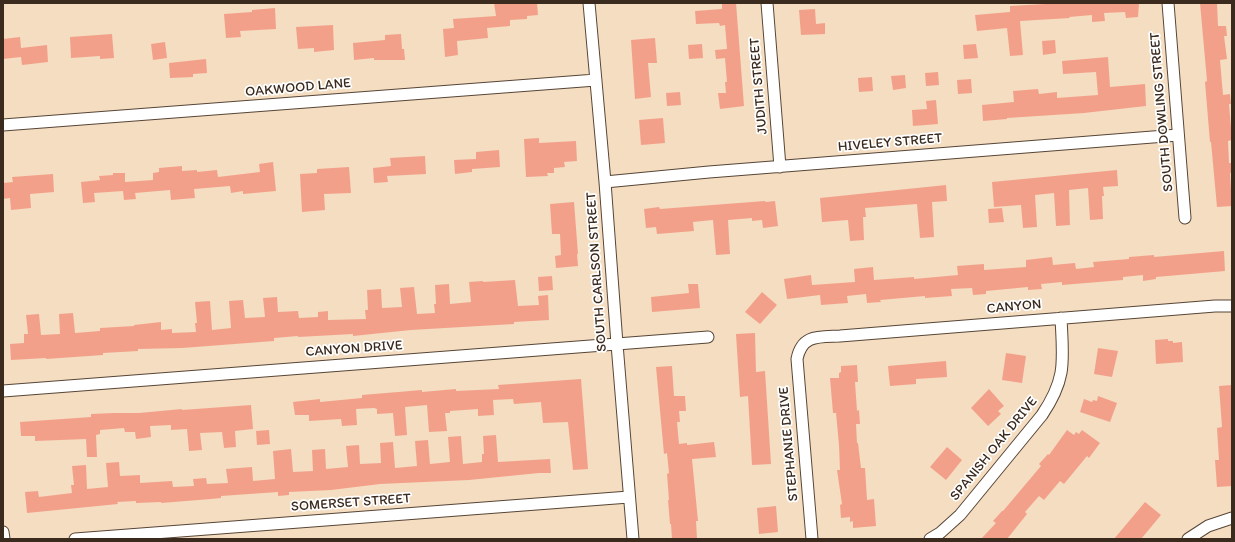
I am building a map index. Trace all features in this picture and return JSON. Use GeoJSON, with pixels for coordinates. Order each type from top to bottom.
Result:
{"type":"FeatureCollection","features":[{"type":"Feature","properties":{"kind":"street","name":"SOUTH CARLSON STREET"},"geometry":{"type":"LineString","coordinates":[[590,3],[632,539]]}},
{"type":"Feature","properties":{"kind":"street","name":"JUDITH STREET"},"geometry":{"type":"LineString","coordinates":[[767,3],[780,167]]}},
{"type":"Feature","properties":{"kind":"street","name":"SOUTH DOWLING STREET"},"geometry":{"type":"LineString","coordinates":[[1168,3],[1185,218]]}},
{"type":"Feature","properties":{"kind":"street","name":"OAKWOOD LANE"},"geometry":{"type":"LineString","coordinates":[[3,125],[596,80]]}},
{"type":"Feature","properties":{"kind":"street","name":"HIVELEY STREET"},"geometry":{"type":"LineString","coordinates":[[605,182],[1178,135]]}},
{"type":"Feature","properties":{"kind":"street","name":"CANYON"},"geometry":{"type":"LineString","coordinates":[[801,347],[810,339],[817,337],[848,336],[1061,318],[1232,306]]}},
{"type":"Feature","properties":{"kind":"street","name":"SPANISH OAK DRIVE"},"geometry":{"type":"LineString","coordinates":[[930,539],[940,533],[960,515],[1042,415],[1053,399],[1063,370],[1061,318]]}},
{"type":"Feature","properties":{"kind":"street","name":"CANYON DRIVE"},"geometry":{"type":"LineString","coordinates":[[3,391],[708,337]]}},
{"type":"Feature","properties":{"kind":"street","name":"STEPHANIE DRIVE"},"geometry":{"type":"LineString","coordinates":[[801,347],[797,359],[812,539]]}},
{"type":"Feature","properties":{"kind":"street","name":"SOMERSET STREET"},"geometry":{"type":"LineString","coordinates":[[75,539],[629,497]]}},
{"type":"Feature","properties":{"kind":"street"},"geometry":{"type":"LineString","coordinates":[[1188,539],[1208,526],[1232,518]]}},
{"type":"Feature","properties":{"kind":"street"},"geometry":{"type":"LineString","coordinates":[[3,532],[4,539]]}},
{"type":"Feature","properties":{"kind":"building"},"geometry":{"type":"Polygon","coordinates":[[[494,3],[537,3],[538,15],[527,16],[527,19],[510,20],[510,26],[487,28],[488,38],[457,41],[458,55],[445,57],[443,29],[454,28],[453,19],[496,16],[494,3]]]}},
{"type":"Feature","properties":{"kind":"building"},"geometry":{"type":"Polygon","coordinates":[[[722,3],[736,3],[744,106],[720,109],[718,93],[726,93],[725,82],[727,82],[725,58],[716,59],[715,50],[727,49],[725,25],[720,26],[719,23],[696,24],[695,11],[722,9],[722,3]]]}},
{"type":"Feature","properties":{"kind":"building"},"geometry":{"type":"Polygon","coordinates":[[[1063,3],[1139,3],[1138,17],[1126,18],[1125,12],[1104,13],[1105,21],[1092,22],[1092,15],[1020,21],[1023,55],[1010,56],[1007,28],[977,31],[975,15],[1010,12],[1010,6],[1063,3]]]}},
{"type":"Feature","properties":{"kind":"building"},"geometry":{"type":"Polygon","coordinates":[[[1200,3],[1217,3],[1218,26],[1226,26],[1227,36],[1224,36],[1227,59],[1220,60],[1223,95],[1230,94],[1231,104],[1229,104],[1232,140],[1228,141],[1229,163],[1232,163],[1232,173],[1230,173],[1232,206],[1217,207],[1205,82],[1207,81],[1200,3]]]}},
{"type":"Feature","properties":{"kind":"building"},"geometry":{"type":"Polygon","coordinates":[[[275,8],[276,29],[240,31],[241,37],[226,38],[224,14],[252,12],[252,10],[275,8]]]}},
{"type":"Feature","properties":{"kind":"building"},"geometry":{"type":"Polygon","coordinates":[[[815,9],[816,24],[825,23],[825,34],[801,35],[799,10],[815,9]]]}},
{"type":"Feature","properties":{"kind":"building"},"geometry":{"type":"Polygon","coordinates":[[[333,25],[334,50],[314,52],[314,48],[298,49],[296,27],[333,25]]]}},
{"type":"Feature","properties":{"kind":"building"},"geometry":{"type":"Polygon","coordinates":[[[112,34],[114,58],[100,59],[100,56],[71,58],[70,37],[112,34]]]}},
{"type":"Feature","properties":{"kind":"building"},"geometry":{"type":"Polygon","coordinates":[[[401,34],[402,49],[404,49],[405,60],[374,60],[374,58],[354,60],[353,43],[385,40],[385,35],[401,34]]]}},
{"type":"Feature","properties":{"kind":"building"},"geometry":{"type":"Polygon","coordinates":[[[20,37],[21,48],[47,45],[48,62],[22,65],[21,57],[3,59],[3,39],[20,37]]]}},
{"type":"Feature","properties":{"kind":"building"},"geometry":{"type":"Polygon","coordinates":[[[655,38],[657,63],[648,63],[651,97],[635,99],[631,40],[655,38]]]}},
{"type":"Feature","properties":{"kind":"building"},"geometry":{"type":"Polygon","coordinates":[[[1055,40],[1056,53],[1043,55],[1042,41],[1055,40]]]}},
{"type":"Feature","properties":{"kind":"building"},"geometry":{"type":"Polygon","coordinates":[[[165,42],[167,58],[153,60],[151,44],[165,42]]]}},
{"type":"Feature","properties":{"kind":"building"},"geometry":{"type":"Polygon","coordinates":[[[702,44],[703,58],[689,59],[688,45],[702,44]]]}},
{"type":"Feature","properties":{"kind":"building"},"geometry":{"type":"Polygon","coordinates":[[[976,44],[978,58],[964,59],[963,45],[976,44]]]}},
{"type":"Feature","properties":{"kind":"building"},"geometry":{"type":"Polygon","coordinates":[[[1108,57],[1110,87],[1145,84],[1146,106],[1084,113],[983,121],[982,105],[1014,102],[1013,91],[1038,89],[1039,94],[1057,92],[1057,98],[1098,95],[1096,72],[1063,74],[1062,61],[1108,57]]]}},
{"type":"Feature","properties":{"kind":"building"},"geometry":{"type":"Polygon","coordinates":[[[206,59],[207,73],[193,74],[193,77],[170,78],[169,63],[206,59]]]}},
{"type":"Feature","properties":{"kind":"building"},"geometry":{"type":"Polygon","coordinates":[[[938,72],[939,85],[926,86],[925,73],[938,72]]]}},
{"type":"Feature","properties":{"kind":"building"},"geometry":{"type":"Polygon","coordinates":[[[905,75],[906,88],[893,90],[891,76],[905,75]]]}},
{"type":"Feature","properties":{"kind":"building"},"geometry":{"type":"Polygon","coordinates":[[[872,77],[873,91],[859,92],[858,78],[872,77]]]}},
{"type":"Feature","properties":{"kind":"building"},"geometry":{"type":"Polygon","coordinates":[[[971,79],[972,93],[958,94],[957,80],[971,79]]]}},
{"type":"Feature","properties":{"kind":"building"},"geometry":{"type":"Polygon","coordinates":[[[680,92],[681,105],[667,106],[666,93],[680,92]]]}},
{"type":"Feature","properties":{"kind":"building"},"geometry":{"type":"Polygon","coordinates":[[[936,100],[938,124],[913,126],[912,110],[927,109],[926,101],[936,100]]]}},
{"type":"Feature","properties":{"kind":"building"},"geometry":{"type":"Polygon","coordinates":[[[663,118],[665,143],[641,145],[639,120],[663,118]]]}},
{"type":"Feature","properties":{"kind":"building"},"geometry":{"type":"Polygon","coordinates":[[[539,138],[539,143],[576,141],[577,161],[564,162],[565,167],[554,168],[554,173],[547,173],[548,176],[526,177],[524,139],[539,138]]]}},
{"type":"Feature","properties":{"kind":"building"},"geometry":{"type":"Polygon","coordinates":[[[499,150],[500,167],[472,169],[472,172],[455,174],[454,160],[476,159],[476,152],[499,150]]]}},
{"type":"Feature","properties":{"kind":"building"},"geometry":{"type":"Polygon","coordinates":[[[425,156],[426,174],[387,176],[388,182],[374,183],[373,168],[391,166],[390,158],[425,156]]]}},
{"type":"Feature","properties":{"kind":"building"},"geometry":{"type":"Polygon","coordinates":[[[273,162],[276,191],[243,194],[243,191],[231,193],[230,186],[194,189],[195,198],[171,200],[170,190],[135,193],[136,199],[124,200],[123,191],[94,193],[95,202],[83,203],[81,182],[100,180],[99,176],[113,175],[113,173],[125,173],[125,182],[153,180],[153,173],[159,172],[159,168],[182,166],[182,171],[197,170],[197,172],[217,170],[218,177],[260,172],[259,164],[273,162]]]}},
{"type":"Feature","properties":{"kind":"building"},"geometry":{"type":"Polygon","coordinates":[[[349,167],[351,193],[324,194],[325,210],[302,212],[300,174],[317,173],[317,169],[349,167]]]}},
{"type":"Feature","properties":{"kind":"building"},"geometry":{"type":"Polygon","coordinates":[[[1117,170],[1118,186],[1103,187],[1103,219],[1090,220],[1088,188],[1069,190],[1070,225],[1056,226],[1054,193],[1035,195],[1037,227],[1023,228],[1021,205],[994,207],[992,182],[1117,170]]]}},
{"type":"Feature","properties":{"kind":"building"},"geometry":{"type":"Polygon","coordinates":[[[53,174],[54,192],[30,194],[31,208],[11,210],[10,198],[3,199],[3,183],[13,182],[12,177],[53,174]]]}},
{"type":"Feature","properties":{"kind":"building"},"geometry":{"type":"Polygon","coordinates":[[[946,185],[947,201],[932,202],[934,237],[920,238],[917,204],[865,208],[866,217],[863,217],[864,240],[850,241],[848,220],[822,222],[820,198],[946,185]]]}},
{"type":"Feature","properties":{"kind":"building"},"geometry":{"type":"Polygon","coordinates":[[[775,201],[778,226],[763,228],[762,220],[752,221],[752,218],[728,220],[730,254],[716,255],[713,220],[693,222],[694,231],[657,234],[656,227],[646,228],[644,209],[775,201]]]}},
{"type":"Feature","properties":{"kind":"building"},"geometry":{"type":"Polygon","coordinates":[[[574,202],[578,266],[556,268],[555,256],[561,255],[560,234],[552,234],[550,204],[574,202]]]}},
{"type":"Feature","properties":{"kind":"building"},"geometry":{"type":"Polygon","coordinates":[[[1002,208],[1004,222],[989,223],[988,209],[1002,208]]]}},
{"type":"Feature","properties":{"kind":"building"},"geometry":{"type":"Polygon","coordinates":[[[1224,251],[1225,271],[1156,277],[1156,279],[1143,281],[1143,275],[1123,277],[1123,280],[1062,285],[1062,282],[1041,284],[1042,289],[1028,290],[1028,287],[986,291],[986,294],[973,295],[972,288],[951,289],[952,296],[925,298],[925,296],[880,300],[881,302],[867,303],[866,294],[847,296],[848,303],[821,305],[820,295],[787,299],[784,279],[811,275],[812,285],[855,282],[854,269],[873,267],[874,280],[914,277],[914,279],[958,275],[957,266],[984,264],[984,270],[1026,267],[1026,260],[1052,257],[1053,265],[1075,263],[1076,269],[1094,267],[1093,262],[1129,259],[1129,257],[1154,255],[1154,257],[1224,251]]]}},
{"type":"Feature","properties":{"kind":"building"},"geometry":{"type":"Polygon","coordinates":[[[552,276],[553,290],[539,291],[538,277],[552,276]]]}},
{"type":"Feature","properties":{"kind":"building"},"geometry":{"type":"Polygon","coordinates":[[[515,280],[518,306],[539,305],[538,296],[548,295],[549,320],[514,322],[514,324],[411,330],[353,336],[353,334],[298,336],[274,338],[274,341],[182,348],[138,349],[138,351],[103,353],[103,355],[11,360],[10,344],[24,343],[24,334],[28,334],[26,315],[39,314],[41,335],[60,334],[59,314],[73,313],[75,333],[100,331],[100,328],[134,326],[161,322],[161,330],[172,329],[172,333],[196,332],[195,323],[197,323],[195,302],[210,301],[212,330],[231,328],[229,301],[243,300],[245,318],[265,317],[263,298],[277,297],[278,312],[298,311],[299,318],[318,317],[318,312],[328,311],[328,320],[366,319],[365,310],[368,310],[367,290],[381,289],[382,308],[402,307],[400,288],[414,287],[417,314],[435,313],[435,285],[449,284],[450,304],[471,302],[469,282],[515,280]]]}},
{"type":"Feature","properties":{"kind":"building"},"geometry":{"type":"Polygon","coordinates":[[[688,284],[698,284],[700,308],[652,312],[651,297],[689,293],[688,284]]]}},
{"type":"Feature","properties":{"kind":"building"},"geometry":{"type":"Polygon","coordinates":[[[762,292],[777,305],[760,324],[745,312],[762,292]]]}},
{"type":"Feature","properties":{"kind":"building"},"geometry":{"type":"Polygon","coordinates":[[[755,333],[756,372],[765,371],[771,464],[752,465],[748,396],[740,397],[736,334],[755,333]]]}},
{"type":"Feature","properties":{"kind":"building"},"geometry":{"type":"Polygon","coordinates":[[[1168,339],[1168,341],[1173,341],[1173,343],[1182,342],[1183,362],[1156,364],[1155,340],[1168,339]]]}},
{"type":"Feature","properties":{"kind":"building"},"geometry":{"type":"Polygon","coordinates":[[[1098,348],[1118,351],[1112,377],[1094,374],[1098,348]]]}},
{"type":"Feature","properties":{"kind":"building"},"geometry":{"type":"Polygon","coordinates":[[[1006,353],[1026,356],[1022,383],[1002,380],[1006,353]]]}},
{"type":"Feature","properties":{"kind":"building"},"geometry":{"type":"Polygon","coordinates":[[[946,361],[947,377],[916,379],[916,384],[890,386],[888,366],[946,361]]]}},
{"type":"Feature","properties":{"kind":"building"},"geometry":{"type":"Polygon","coordinates":[[[857,365],[858,382],[855,382],[857,411],[859,410],[860,424],[856,424],[857,443],[861,468],[865,468],[867,500],[874,499],[876,526],[853,528],[853,521],[850,522],[850,517],[841,518],[840,505],[842,504],[837,470],[840,470],[839,445],[836,413],[833,413],[830,378],[839,378],[841,366],[857,365]]]}},
{"type":"Feature","properties":{"kind":"building"},"geometry":{"type":"Polygon","coordinates":[[[672,366],[674,396],[685,396],[686,411],[679,411],[680,422],[677,422],[679,444],[687,443],[687,445],[714,442],[716,457],[692,459],[698,521],[696,521],[697,539],[672,539],[668,500],[667,474],[669,473],[667,453],[664,454],[656,367],[672,366]]]}},
{"type":"Feature","properties":{"kind":"building"},"geometry":{"type":"Polygon","coordinates":[[[581,379],[588,469],[573,470],[568,422],[543,423],[541,402],[514,404],[513,399],[493,400],[494,415],[478,416],[478,409],[450,411],[450,413],[445,413],[447,431],[429,432],[427,405],[405,407],[407,435],[395,436],[393,413],[377,414],[377,409],[374,408],[356,409],[357,425],[342,426],[341,419],[309,421],[309,415],[295,415],[293,402],[320,399],[320,402],[362,398],[362,395],[422,390],[422,392],[456,389],[456,391],[499,389],[498,385],[581,379]]]}},
{"type":"Feature","properties":{"kind":"building"},"geometry":{"type":"Polygon","coordinates":[[[1232,385],[1232,486],[1217,487],[1215,460],[1219,460],[1217,428],[1222,427],[1219,386],[1232,385]]]}},
{"type":"Feature","properties":{"kind":"building"},"geometry":{"type":"Polygon","coordinates":[[[989,389],[1004,406],[998,411],[1001,414],[988,426],[971,408],[989,389]]]}},
{"type":"Feature","properties":{"kind":"building"},"geometry":{"type":"Polygon","coordinates":[[[1098,396],[1117,403],[1110,422],[1080,412],[1084,399],[1092,402],[1093,400],[1097,401],[1098,396]]]}},
{"type":"Feature","properties":{"kind":"building"},"geometry":{"type":"Polygon","coordinates":[[[251,405],[253,429],[235,431],[236,447],[224,448],[222,432],[200,433],[202,450],[189,451],[187,429],[171,430],[171,425],[150,426],[151,437],[136,439],[135,432],[125,432],[124,428],[100,430],[100,434],[96,435],[97,457],[87,457],[86,439],[35,441],[35,436],[21,436],[20,422],[91,417],[91,414],[139,413],[251,405]]]}},
{"type":"Feature","properties":{"kind":"building"},"geometry":{"type":"Polygon","coordinates":[[[269,430],[270,444],[257,445],[256,431],[269,430]]]}},
{"type":"Feature","properties":{"kind":"building"},"geometry":{"type":"Polygon","coordinates":[[[1067,430],[1074,435],[1076,432],[1079,434],[1082,430],[1100,443],[1089,458],[1087,456],[1064,484],[1060,481],[1044,500],[1039,496],[1025,512],[1027,514],[1007,539],[981,539],[996,523],[993,521],[1041,466],[1039,464],[1048,454],[1049,455],[1067,430]]]}},
{"type":"Feature","properties":{"kind":"building"},"geometry":{"type":"Polygon","coordinates":[[[496,435],[498,462],[550,459],[551,473],[469,480],[380,484],[331,490],[289,492],[289,495],[278,496],[278,492],[221,496],[221,498],[161,503],[136,503],[136,501],[117,502],[118,504],[27,513],[25,492],[38,491],[39,497],[72,493],[71,485],[74,485],[72,466],[86,465],[87,489],[108,487],[106,463],[119,462],[120,476],[140,475],[140,483],[172,481],[173,487],[194,486],[193,479],[206,478],[207,484],[228,483],[226,469],[252,467],[253,481],[275,479],[273,451],[291,449],[293,472],[313,471],[312,450],[325,449],[326,469],[348,467],[346,446],[359,445],[360,464],[381,463],[380,443],[393,442],[395,468],[417,466],[415,441],[428,440],[430,464],[450,462],[448,437],[461,436],[463,464],[482,462],[482,454],[484,454],[483,436],[496,435]]]}},
{"type":"Feature","properties":{"kind":"building"},"geometry":{"type":"Polygon","coordinates":[[[947,447],[962,460],[946,480],[930,467],[947,447]]]}},
{"type":"Feature","properties":{"kind":"building"},"geometry":{"type":"Polygon","coordinates":[[[1145,502],[1161,515],[1141,539],[1114,539],[1145,502]]]}},
{"type":"Feature","properties":{"kind":"building"},"geometry":{"type":"Polygon","coordinates":[[[776,506],[778,532],[759,534],[757,508],[776,506]]]}}]}
